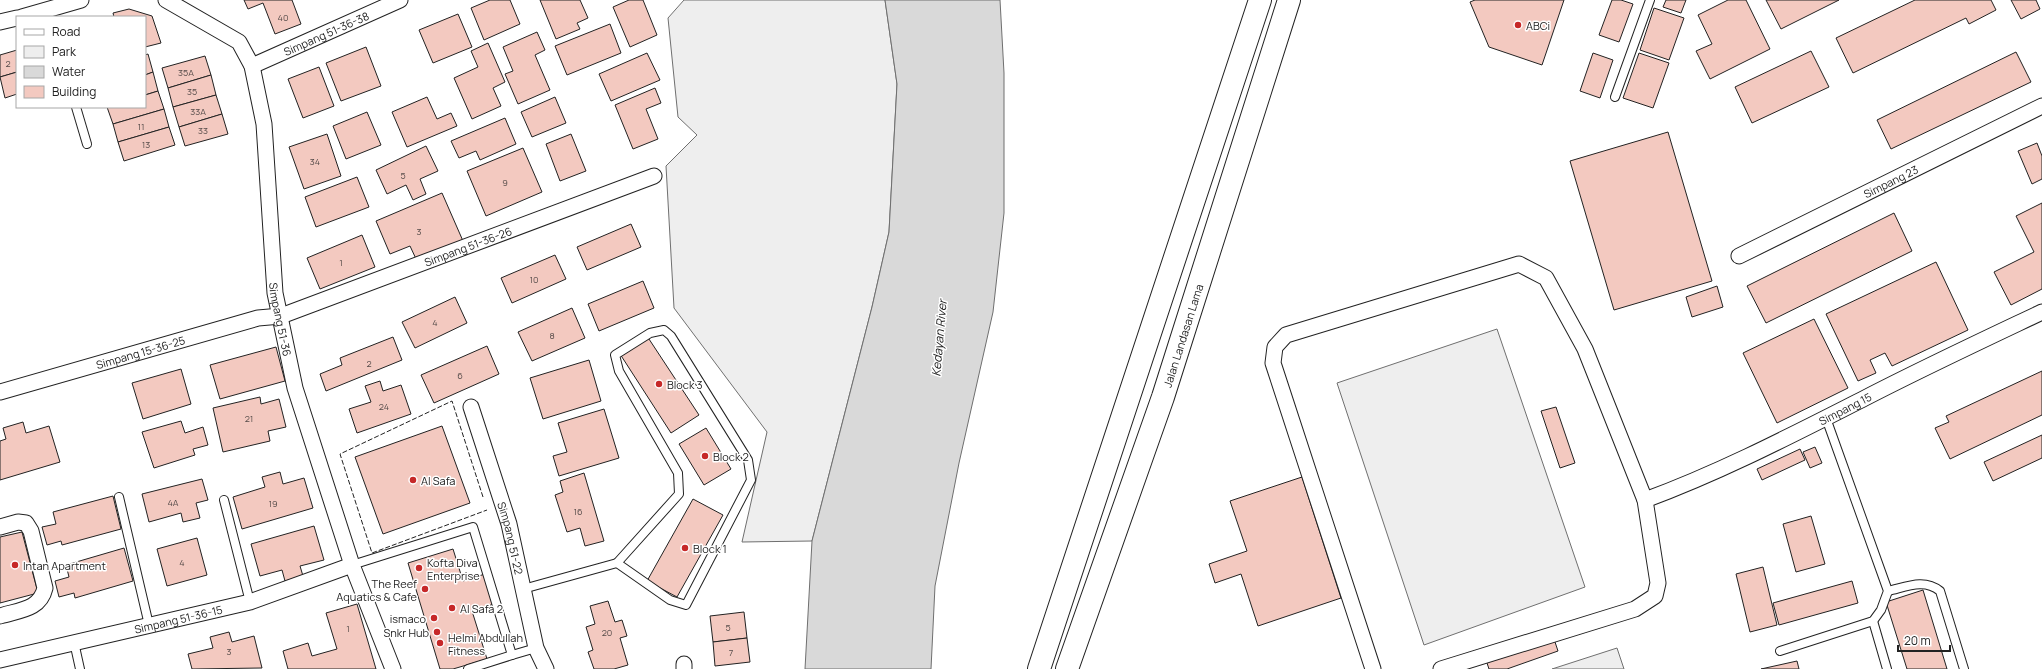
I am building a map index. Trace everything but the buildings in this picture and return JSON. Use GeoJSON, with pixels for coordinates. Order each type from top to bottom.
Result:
{"type":"FeatureCollection","features":[{"type":"Feature","properties":{"kind":"main road"},"geometry":{"type":"LineString","coordinates":[[1039,669],[1260,0]]}},
{"type":"Feature","properties":{"kind":"main road","name":"Jalan Landasan Lama"},"geometry":{"type":"LineString","coordinates":[[1067,669],[1163,397],[1289,0]]}},
{"type":"Feature","properties":{"kind":"street"},"geometry":{"type":"LineString","coordinates":[[31,16],[49,14],[81,0]]}},
{"type":"Feature","properties":{"kind":"street","name":"Simpang 51-36"},"geometry":{"type":"LineString","coordinates":[[166,0],[239,42],[252,66],[264,124],[275,293],[295,388],[352,565],[393,669]]}},
{"type":"Feature","properties":{"kind":"street","name":"Simpang 51-36-38"},"geometry":{"type":"LineString","coordinates":[[252,66],[400,0]]}},
{"type":"Feature","properties":{"kind":"street"},"geometry":{"type":"LineString","coordinates":[[0,22],[16,18]]}},
{"type":"Feature","properties":{"kind":"street","name":"Simpang 23"},"geometry":{"type":"LineString","coordinates":[[1739,256],[2042,106]]}},
{"type":"Feature","properties":{"kind":"street","name":"Simpang 51-36-26"},"geometry":{"type":"LineString","coordinates":[[281,316],[654,176]]}},
{"type":"Feature","properties":{"kind":"street"},"geometry":{"type":"LineString","coordinates":[[1373,669],[1273,363],[1275,347],[1286,335],[1519,264],[1546,278],[1585,349],[1645,500],[1658,582],[1655,596],[1635,609],[1441,669]]}},
{"type":"Feature","properties":{"kind":"street","name":"Simpang 15"},"geometry":{"type":"LineString","coordinates":[[1645,500],[1688,484],[1743,460],[2042,312]]}},
{"type":"Feature","properties":{"kind":"street","name":"Simpang 15-36-25"},"geometry":{"type":"LineString","coordinates":[[0,392],[258,318],[281,316]]}},
{"type":"Feature","properties":{"kind":"street","name":"Simpang 51-22"},"geometry":{"type":"LineString","coordinates":[[471,407],[509,524],[536,648],[546,669]]}},
{"type":"Feature","properties":{"kind":"street"},"geometry":{"type":"LineString","coordinates":[[0,527],[18,522],[26,523],[31,531],[46,588],[43,598],[34,606],[0,616]]}},
{"type":"Feature","properties":{"kind":"street","name":"Simpang 51-36-15"},"geometry":{"type":"LineString","coordinates":[[0,660],[250,602],[352,565]]}},
{"type":"Feature","properties":{"kind":"lane"},"geometry":{"type":"LineString","coordinates":[[1615,97],[1650,0]]}},
{"type":"Feature","properties":{"kind":"lane"},"geometry":{"type":"LineString","coordinates":[[76,108],[87,144]]}},
{"type":"Feature","properties":{"kind":"lane"},"geometry":{"type":"LineString","coordinates":[[523,590],[617,563],[679,494],[678,473],[619,371],[615,355],[650,333],[664,330],[671,336],[748,460],[751,480],[686,604],[670,600],[617,563]]}},
{"type":"Feature","properties":{"kind":"lane"},"geometry":{"type":"LineString","coordinates":[[1780,652],[1873,621],[1881,610],[1888,591],[1826,418]]}},
{"type":"Feature","properties":{"kind":"lane"},"geometry":{"type":"LineString","coordinates":[[120,497],[150,625]]}},
{"type":"Feature","properties":{"kind":"lane"},"geometry":{"type":"LineString","coordinates":[[224,500],[250,602]]}},
{"type":"Feature","properties":{"kind":"lane"},"geometry":{"type":"LineString","coordinates":[[352,565],[473,527],[512,655]]}},
{"type":"Feature","properties":{"kind":"lane"},"geometry":{"type":"LineString","coordinates":[[1888,591],[1923,583],[1934,586],[1940,591],[1964,669]]}},
{"type":"Feature","properties":{"kind":"lane"},"geometry":{"type":"LineString","coordinates":[[1873,621],[1887,669]]}},
{"type":"Feature","properties":{"kind":"lane"},"geometry":{"type":"LineString","coordinates":[[74,642],[80,669]]}},
{"type":"Feature","properties":{"kind":"lane"},"geometry":{"type":"LineString","coordinates":[[468,669],[536,648]]}},
{"type":"Feature","properties":{"kind":"green space"},"geometry":{"type":"Polygon","coordinates":[[[684,0],[885,0],[897,84],[889,232],[872,307],[812,541],[742,542],[767,432],[674,308],[666,166],[697,135],[678,117],[668,18],[684,0]]]}},
{"type":"Feature","properties":{"kind":"green space"},"geometry":{"type":"Polygon","coordinates":[[[1497,329],[1585,587],[1424,645],[1337,383],[1497,329]]]}},
{"type":"Feature","properties":{"kind":"green space"},"geometry":{"type":"Polygon","coordinates":[[[1617,648],[1624,669],[1552,669],[1617,648]]]}},
{"type":"Feature","properties":{"kind":"water","name":"Kedayan River"},"geometry":{"type":"Polygon","coordinates":[[[885,0],[1000,0],[1004,73],[1004,213],[993,312],[959,463],[935,586],[931,669],[805,669],[812,541],[872,307],[889,232],[897,84],[885,0]]]}},
{"type":"Feature","properties":{"kind":"fence"},"geometry":{"type":"LineString","coordinates":[[483,497],[452,401],[340,454],[372,553],[487,510]]}},
{"type":"Feature","properties":{"kind":"place","name":"ABCi"},"geometry":{"type":"Point","coordinates":[1518,25]}},
{"type":"Feature","properties":{"kind":"place","name":"Block 3"},"geometry":{"type":"Point","coordinates":[659,384]}},
{"type":"Feature","properties":{"kind":"place","name":"Block 2"},"geometry":{"type":"Point","coordinates":[705,456]}},
{"type":"Feature","properties":{"kind":"place","name":"Al Safa"},"geometry":{"type":"Point","coordinates":[413,480]}},
{"type":"Feature","properties":{"kind":"place","name":"Block 1"},"geometry":{"type":"Point","coordinates":[685,548]}},
{"type":"Feature","properties":{"kind":"place","name":"Intan Apartment"},"geometry":{"type":"Point","coordinates":[15,565]}},
{"type":"Feature","properties":{"kind":"place","name":"Kofta Diva Enterprise"},"geometry":{"type":"Point","coordinates":[419,568]}},
{"type":"Feature","properties":{"kind":"place","name":"The Reef Aquatics & Cafe"},"geometry":{"type":"Point","coordinates":[425,589]}},
{"type":"Feature","properties":{"kind":"place","name":"Al Safa 2"},"geometry":{"type":"Point","coordinates":[452,608]}},
{"type":"Feature","properties":{"kind":"place","name":"ismaco"},"geometry":{"type":"Point","coordinates":[434,618]}},
{"type":"Feature","properties":{"kind":"place","name":"Snkr Hub"},"geometry":{"type":"Point","coordinates":[437,632]}},
{"type":"Feature","properties":{"kind":"place","name":"Helmi Abdullah Fitness"},"geometry":{"type":"Point","coordinates":[440,643]}}]}
